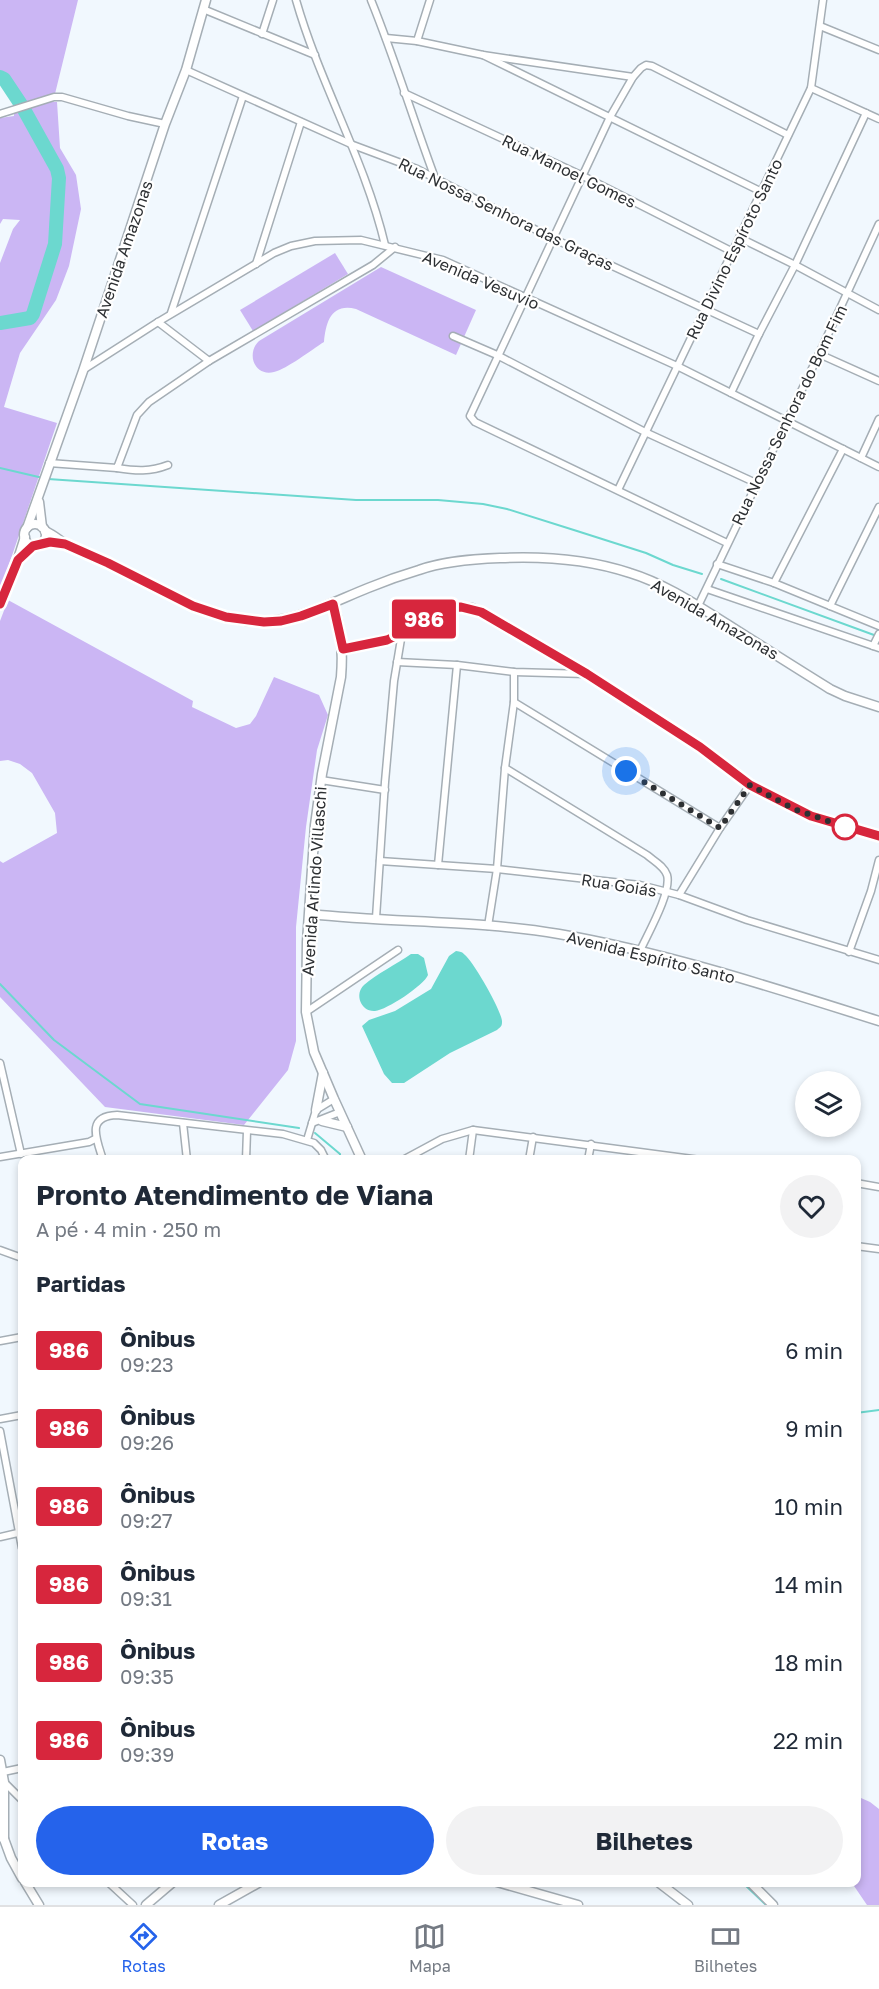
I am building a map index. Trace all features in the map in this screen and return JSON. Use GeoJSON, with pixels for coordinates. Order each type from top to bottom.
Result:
{"type":"FeatureCollection","features":[{"type":"Feature","properties":{"kind":"street"},"geometry":{"type":"LineString","coordinates":[[262,34],[273,0]]}},
{"type":"Feature","properties":{"kind":"street"},"geometry":{"type":"LineString","coordinates":[[296,0],[303,25],[353,145],[385,245]]}},
{"type":"Feature","properties":{"kind":"street"},"geometry":{"type":"LineString","coordinates":[[371,0],[435,179]]}},
{"type":"Feature","properties":{"kind":"street"},"geometry":{"type":"LineString","coordinates":[[417,41],[430,0]]}},
{"type":"Feature","properties":{"kind":"street","name":"Rua Divino Espíroto Santo"},"geometry":{"type":"LineString","coordinates":[[618,490],[811,88],[823,0]]}},
{"type":"Feature","properties":{"kind":"street"},"geometry":{"type":"LineString","coordinates":[[205,3],[262,34],[315,55]]}},
{"type":"Feature","properties":{"kind":"street","name":"Avenida Amazonas"},"geometry":{"type":"LineString","coordinates":[[0,604],[18,560],[43,480],[83,371],[165,124],[186,70],[205,3]]}},
{"type":"Feature","properties":{"kind":"street"},"geometry":{"type":"LineString","coordinates":[[820,26],[879,50]]}},
{"type":"Feature","properties":{"kind":"street"},"geometry":{"type":"LineString","coordinates":[[386,38],[417,41],[483,55],[633,77]]}},
{"type":"Feature","properties":{"kind":"street"},"geometry":{"type":"LineString","coordinates":[[483,55],[762,192]]}},
{"type":"Feature","properties":{"kind":"street"},"geometry":{"type":"LineString","coordinates":[[727,543],[476,422],[472,419],[471,413],[610,117],[633,77],[641,68],[646,65],[652,66],[788,135]]}},
{"type":"Feature","properties":{"kind":"street","name":"Rua Nossa Senhora das Graças"},"geometry":{"type":"LineString","coordinates":[[186,70],[353,145],[417,169],[552,238],[759,334]]}},
{"type":"Feature","properties":{"kind":"street"},"geometry":{"type":"LineString","coordinates":[[811,88],[879,119]]}},
{"type":"Feature","properties":{"kind":"street","name":"Rua Manoel Gomes"},"geometry":{"type":"LineString","coordinates":[[404,93],[581,176],[733,252]]}},
{"type":"Feature","properties":{"kind":"street"},"geometry":{"type":"LineString","coordinates":[[171,314],[243,96]]}},
{"type":"Feature","properties":{"kind":"street"},"geometry":{"type":"LineString","coordinates":[[0,114],[47,99],[62,97],[165,124]]}},
{"type":"Feature","properties":{"kind":"street"},"geometry":{"type":"LineString","coordinates":[[731,393],[795,265],[866,113]]}},
{"type":"Feature","properties":{"kind":"street"},"geometry":{"type":"LineString","coordinates":[[256,264],[301,122]]}},
{"type":"Feature","properties":{"kind":"street","name":"Rua Nossa Senhora do Bom Fim"},"geometry":{"type":"LineString","coordinates":[[698,606],[847,293],[877,235],[879,224]]}},
{"type":"Feature","properties":{"kind":"street"},"geometry":{"type":"LineString","coordinates":[[740,238],[879,310]]}},
{"type":"Feature","properties":{"kind":"street","name":"Avenida Vesuvio"},"geometry":{"type":"LineString","coordinates":[[83,371],[158,322],[274,253],[291,246],[315,241],[361,240],[443,260],[677,366],[879,467]]}},
{"type":"Feature","properties":{"kind":"street"},"geometry":{"type":"LineString","coordinates":[[117,468],[137,415],[148,402],[209,361],[373,266],[395,248]]}},
{"type":"Feature","properties":{"kind":"street"},"geometry":{"type":"LineString","coordinates":[[158,322],[209,361]]}},
{"type":"Feature","properties":{"kind":"street"},"geometry":{"type":"LineString","coordinates":[[453,336],[497,355],[645,432],[756,483]]}},
{"type":"Feature","properties":{"kind":"street"},"geometry":{"type":"LineString","coordinates":[[819,354],[879,381]]}},
{"type":"Feature","properties":{"kind":"street"},"geometry":{"type":"LineString","coordinates":[[861,458],[879,419]]}},
{"type":"Feature","properties":{"kind":"street"},"geometry":{"type":"LineString","coordinates":[[774,583],[843,449]]}},
{"type":"Feature","properties":{"kind":"street"},"geometry":{"type":"LineString","coordinates":[[49,463],[146,471],[168,465]]}},
{"type":"Feature","properties":{"kind":"street","name":"Avenida Amazonas"},"geometry":{"type":"LineString","coordinates":[[39,498],[44,529],[65,544],[193,606],[226,617],[264,622],[281,621],[301,616],[366,588],[425,568],[461,561],[519,557],[576,561],[629,573],[657,583],[698,606],[830,689],[879,707]]}},
{"type":"Feature","properties":{"kind":"street"},"geometry":{"type":"LineString","coordinates":[[830,606],[879,507]]}},
{"type":"Feature","properties":{"kind":"street"},"geometry":{"type":"LineString","coordinates":[[18,560],[38,545],[46,538],[44,529],[34,525],[26,532],[27,543],[38,545]]}},
{"type":"Feature","properties":{"kind":"street","name":"Avenida Amazonas"},"geometry":{"type":"LineString","coordinates":[[38,545],[50,542],[65,544]]}},
{"type":"Feature","properties":{"kind":"street"},"geometry":{"type":"LineString","coordinates":[[717,564],[774,583],[879,626]]}},
{"type":"Feature","properties":{"kind":"street"},"geometry":{"type":"LineString","coordinates":[[707,590],[876,647],[879,634]]}},
{"type":"Feature","properties":{"kind":"street","name":"Avenida Arlindo Villaschi"},"geometry":{"type":"LineString","coordinates":[[333,604],[343,649],[341,677],[321,780],[315,825],[307,942],[306,1012],[314,1052],[360,1155]]}},
{"type":"Feature","properties":{"kind":"street"},"geometry":{"type":"LineString","coordinates":[[343,649],[375,643],[402,633],[442,608],[472,609],[491,617],[587,674],[700,747],[750,785],[811,816],[879,836]]}},
{"type":"Feature","properties":{"kind":"street"},"geometry":{"type":"LineString","coordinates":[[376,918],[385,790],[402,633]]}},
{"type":"Feature","properties":{"kind":"street"},"geometry":{"type":"LineString","coordinates":[[398,662],[457,665],[514,672],[587,674]]}},
{"type":"Feature","properties":{"kind":"street"},"geometry":{"type":"LineString","coordinates":[[438,865],[457,665]]}},
{"type":"Feature","properties":{"kind":"street"},"geometry":{"type":"LineString","coordinates":[[488,926],[497,869],[505,768],[514,702],[514,672]]}},
{"type":"Feature","properties":{"kind":"street"},"geometry":{"type":"LineString","coordinates":[[514,702],[720,828]]}},
{"type":"Feature","properties":{"kind":"street"},"geometry":{"type":"LineString","coordinates":[[505,768],[662,867],[668,877],[666,892],[640,951]]}},
{"type":"Feature","properties":{"kind":"street"},"geometry":{"type":"LineString","coordinates":[[321,780],[385,790]]}},
{"type":"Feature","properties":{"kind":"street"},"geometry":{"type":"LineString","coordinates":[[679,895],[720,828],[750,785]]}},
{"type":"Feature","properties":{"kind":"street"},"geometry":{"type":"LineString","coordinates":[[849,952],[871,891],[879,860]]}},
{"type":"Feature","properties":{"kind":"street","name":"Rua Goiás"},"geometry":{"type":"LineString","coordinates":[[380,861],[497,869],[640,885],[679,895],[747,920],[879,960]]}},
{"type":"Feature","properties":{"kind":"street"},"geometry":{"type":"LineString","coordinates":[[871,891],[879,893]]}},
{"type":"Feature","properties":{"kind":"street","name":"Avenida Espírito Santo"},"geometry":{"type":"LineString","coordinates":[[310,914],[488,926],[559,934],[640,951],[879,1021]]}},
{"type":"Feature","properties":{"kind":"street"},"geometry":{"type":"LineString","coordinates":[[306,1012],[398,950]]}},
{"type":"Feature","properties":{"kind":"street"},"geometry":{"type":"LineString","coordinates":[[0,1063],[21,1154]]}},
{"type":"Feature","properties":{"kind":"street"},"geometry":{"type":"LineString","coordinates":[[307,1140],[323,1073]]}},
{"type":"Feature","properties":{"kind":"street"},"geometry":{"type":"LineString","coordinates":[[316,1110],[334,1099]]}},
{"type":"Feature","properties":{"kind":"street"},"geometry":{"type":"LineString","coordinates":[[312,1124],[340,1112]]}},
{"type":"Feature","properties":{"kind":"street"},"geometry":{"type":"LineString","coordinates":[[101,1155],[95,1139],[95,1130],[98,1122],[109,1115],[284,1134],[307,1140],[321,1150],[324,1155]]}},
{"type":"Feature","properties":{"kind":"street"},"geometry":{"type":"LineString","coordinates":[[322,1120],[347,1127]]}},
{"type":"Feature","properties":{"kind":"street"},"geometry":{"type":"LineString","coordinates":[[183,1123],[186,1155]]}},
{"type":"Feature","properties":{"kind":"street"},"geometry":{"type":"LineString","coordinates":[[470,1155],[473,1130]]}},
{"type":"Feature","properties":{"kind":"street"},"geometry":{"type":"LineString","coordinates":[[412,1155],[442,1139],[473,1130],[666,1155]]}},
{"type":"Feature","properties":{"kind":"street"},"geometry":{"type":"LineString","coordinates":[[246,1155],[247,1131]]}},
{"type":"Feature","properties":{"kind":"street"},"geometry":{"type":"LineString","coordinates":[[530,1155],[532,1137]]}},
{"type":"Feature","properties":{"kind":"street"},"geometry":{"type":"LineString","coordinates":[[0,1157],[89,1142],[95,1139]]}},
{"type":"Feature","properties":{"kind":"street"},"geometry":{"type":"LineString","coordinates":[[589,1155],[591,1144]]}},
{"type":"Feature","properties":{"kind":"street"},"geometry":{"type":"LineString","coordinates":[[861,1184],[879,1187]]}},
{"type":"Feature","properties":{"kind":"street"},"geometry":{"type":"LineString","coordinates":[[861,1247],[879,1249]]}},
{"type":"Feature","properties":{"kind":"street"},"geometry":{"type":"LineString","coordinates":[[0,1250],[18,1257]]}},
{"type":"Feature","properties":{"kind":"street"},"geometry":{"type":"LineString","coordinates":[[0,1341],[18,1338]]}},
{"type":"Feature","properties":{"kind":"street"},"geometry":{"type":"LineString","coordinates":[[0,1419],[18,1416]]}},
{"type":"Feature","properties":{"kind":"street"},"geometry":{"type":"LineString","coordinates":[[0,1431],[18,1518]]}},
{"type":"Feature","properties":{"kind":"street"},"geometry":{"type":"LineString","coordinates":[[0,1537],[18,1533]]}},
{"type":"Feature","properties":{"kind":"street"},"geometry":{"type":"LineString","coordinates":[[0,1760],[4,1782],[2,1832],[18,1871]]}},
{"type":"Feature","properties":{"kind":"street"},"geometry":{"type":"LineString","coordinates":[[3,1772],[18,1769]]}},
{"type":"Feature","properties":{"kind":"street"},"geometry":{"type":"LineString","coordinates":[[4,1782],[18,1796]]}},
{"type":"Feature","properties":{"kind":"street"},"geometry":{"type":"LineString","coordinates":[[28,1887],[39,1905]]}},
{"type":"Feature","properties":{"kind":"street"},"geometry":{"type":"LineString","coordinates":[[113,1887],[133,1905]]}},
{"type":"Feature","properties":{"kind":"street"},"geometry":{"type":"LineString","coordinates":[[146,1905],[167,1887]]}},
{"type":"Feature","properties":{"kind":"street"},"geometry":{"type":"LineString","coordinates":[[219,1905],[251,1887]]}},
{"type":"Feature","properties":{"kind":"street"},"geometry":{"type":"LineString","coordinates":[[515,1887],[578,1905]]}},
{"type":"Feature","properties":{"kind":"street"},"geometry":{"type":"LineString","coordinates":[[665,1887],[688,1905]]}},
{"type":"Feature","properties":{"kind":"street"},"geometry":{"type":"LineString","coordinates":[[755,1887],[773,1905]]}},
{"type":"Feature","properties":{"kind":"shaded area"},"geometry":{"type":"Polygon","coordinates":[[[0,0],[78,0],[53,102],[57,102],[60,148],[76,175],[81,209],[69,266],[56,300],[20,353],[4,407],[57,423],[0,591],[0,263],[13,229],[20,220],[3,219],[0,224],[0,118],[14,116],[14,112],[29,108],[0,71],[0,0]]]}},
{"type":"Feature","properties":{"kind":"shaded area"},"geometry":{"type":"Polygon","coordinates":[[[335,253],[348,274],[253,331],[240,310],[335,253]]]}},
{"type":"Feature","properties":{"kind":"shaded area"},"geometry":{"type":"Polygon","coordinates":[[[381,267],[476,310],[456,355],[356,309],[348,308],[341,309],[331,316],[324,342],[299,359],[274,372],[267,373],[257,368],[253,352],[259,341],[381,267]]]}},
{"type":"Feature","properties":{"kind":"shaded area"},"geometry":{"type":"Polygon","coordinates":[[[8,600],[193,701],[192,707],[236,728],[250,724],[256,716],[274,677],[319,695],[328,715],[317,750],[306,827],[296,927],[296,1041],[288,1070],[244,1125],[105,1107],[0,997],[0,861],[3,863],[57,833],[55,813],[32,773],[20,764],[8,760],[0,761],[0,621],[8,600]]]}},
{"type":"Feature","properties":{"kind":"shaded area"},"geometry":{"type":"Polygon","coordinates":[[[456,951],[462,952],[469,959],[480,976],[498,1009],[501,1026],[450,1053],[404,1083],[392,1083],[384,1074],[362,1026],[369,1020],[395,1011],[431,989],[449,956],[456,951]]]}},
{"type":"Feature","properties":{"kind":"shaded area"},"geometry":{"type":"Polygon","coordinates":[[[411,954],[418,954],[424,958],[428,975],[425,979],[413,991],[381,1010],[366,1009],[359,997],[364,985],[411,954]]]}},
{"type":"Feature","properties":{"kind":"shaded area"},"geometry":{"type":"Polygon","coordinates":[[[861,1798],[879,1809],[879,1905],[867,1905],[855,1887],[861,1887],[861,1798]]]}},
{"type":"Feature","properties":{"kind":"waterway"},"geometry":{"type":"LineString","coordinates":[[0,77],[4,79],[22,106],[57,169],[59,178],[55,244],[33,314],[30,318],[0,323]]}},
{"type":"Feature","properties":{"kind":"waterway"},"geometry":{"type":"LineString","coordinates":[[0,468],[43,478]]}},
{"type":"Feature","properties":{"kind":"waterway"},"geometry":{"type":"LineString","coordinates":[[48,479],[356,500],[438,500],[483,504],[507,509],[646,553],[702,574]]}},
{"type":"Feature","properties":{"kind":"waterway"},"geometry":{"type":"LineString","coordinates":[[721,579],[874,635]]}},
{"type":"Feature","properties":{"kind":"waterway"},"geometry":{"type":"LineString","coordinates":[[0,984],[54,1040],[140,1104],[299,1128]]}},
{"type":"Feature","properties":{"kind":"waterway"},"geometry":{"type":"LineString","coordinates":[[315,1133],[340,1155]]}},
{"type":"Feature","properties":{"kind":"waterway"},"geometry":{"type":"LineString","coordinates":[[861,1412],[879,1410]]}},
{"type":"Feature","properties":{"kind":"waterway"},"geometry":{"type":"LineString","coordinates":[[747,1887],[766,1905]]}},
{"type":"Feature","properties":{"kind":"bus line","name":"986"},"geometry":{"type":"LineString","coordinates":[[0,604],[18,560],[33,546],[50,542],[65,544],[193,606],[226,617],[246,621],[281,621],[333,604],[343,649],[387,640],[442,608],[450,606],[472,609],[491,617],[587,674],[700,747],[750,785],[811,816],[879,836]]}},
{"type":"Feature","properties":{"kind":"route"},"geometry":{"type":"LineString","coordinates":[[626,771],[720,828],[750,785],[794,809],[845,827]]}}]}
